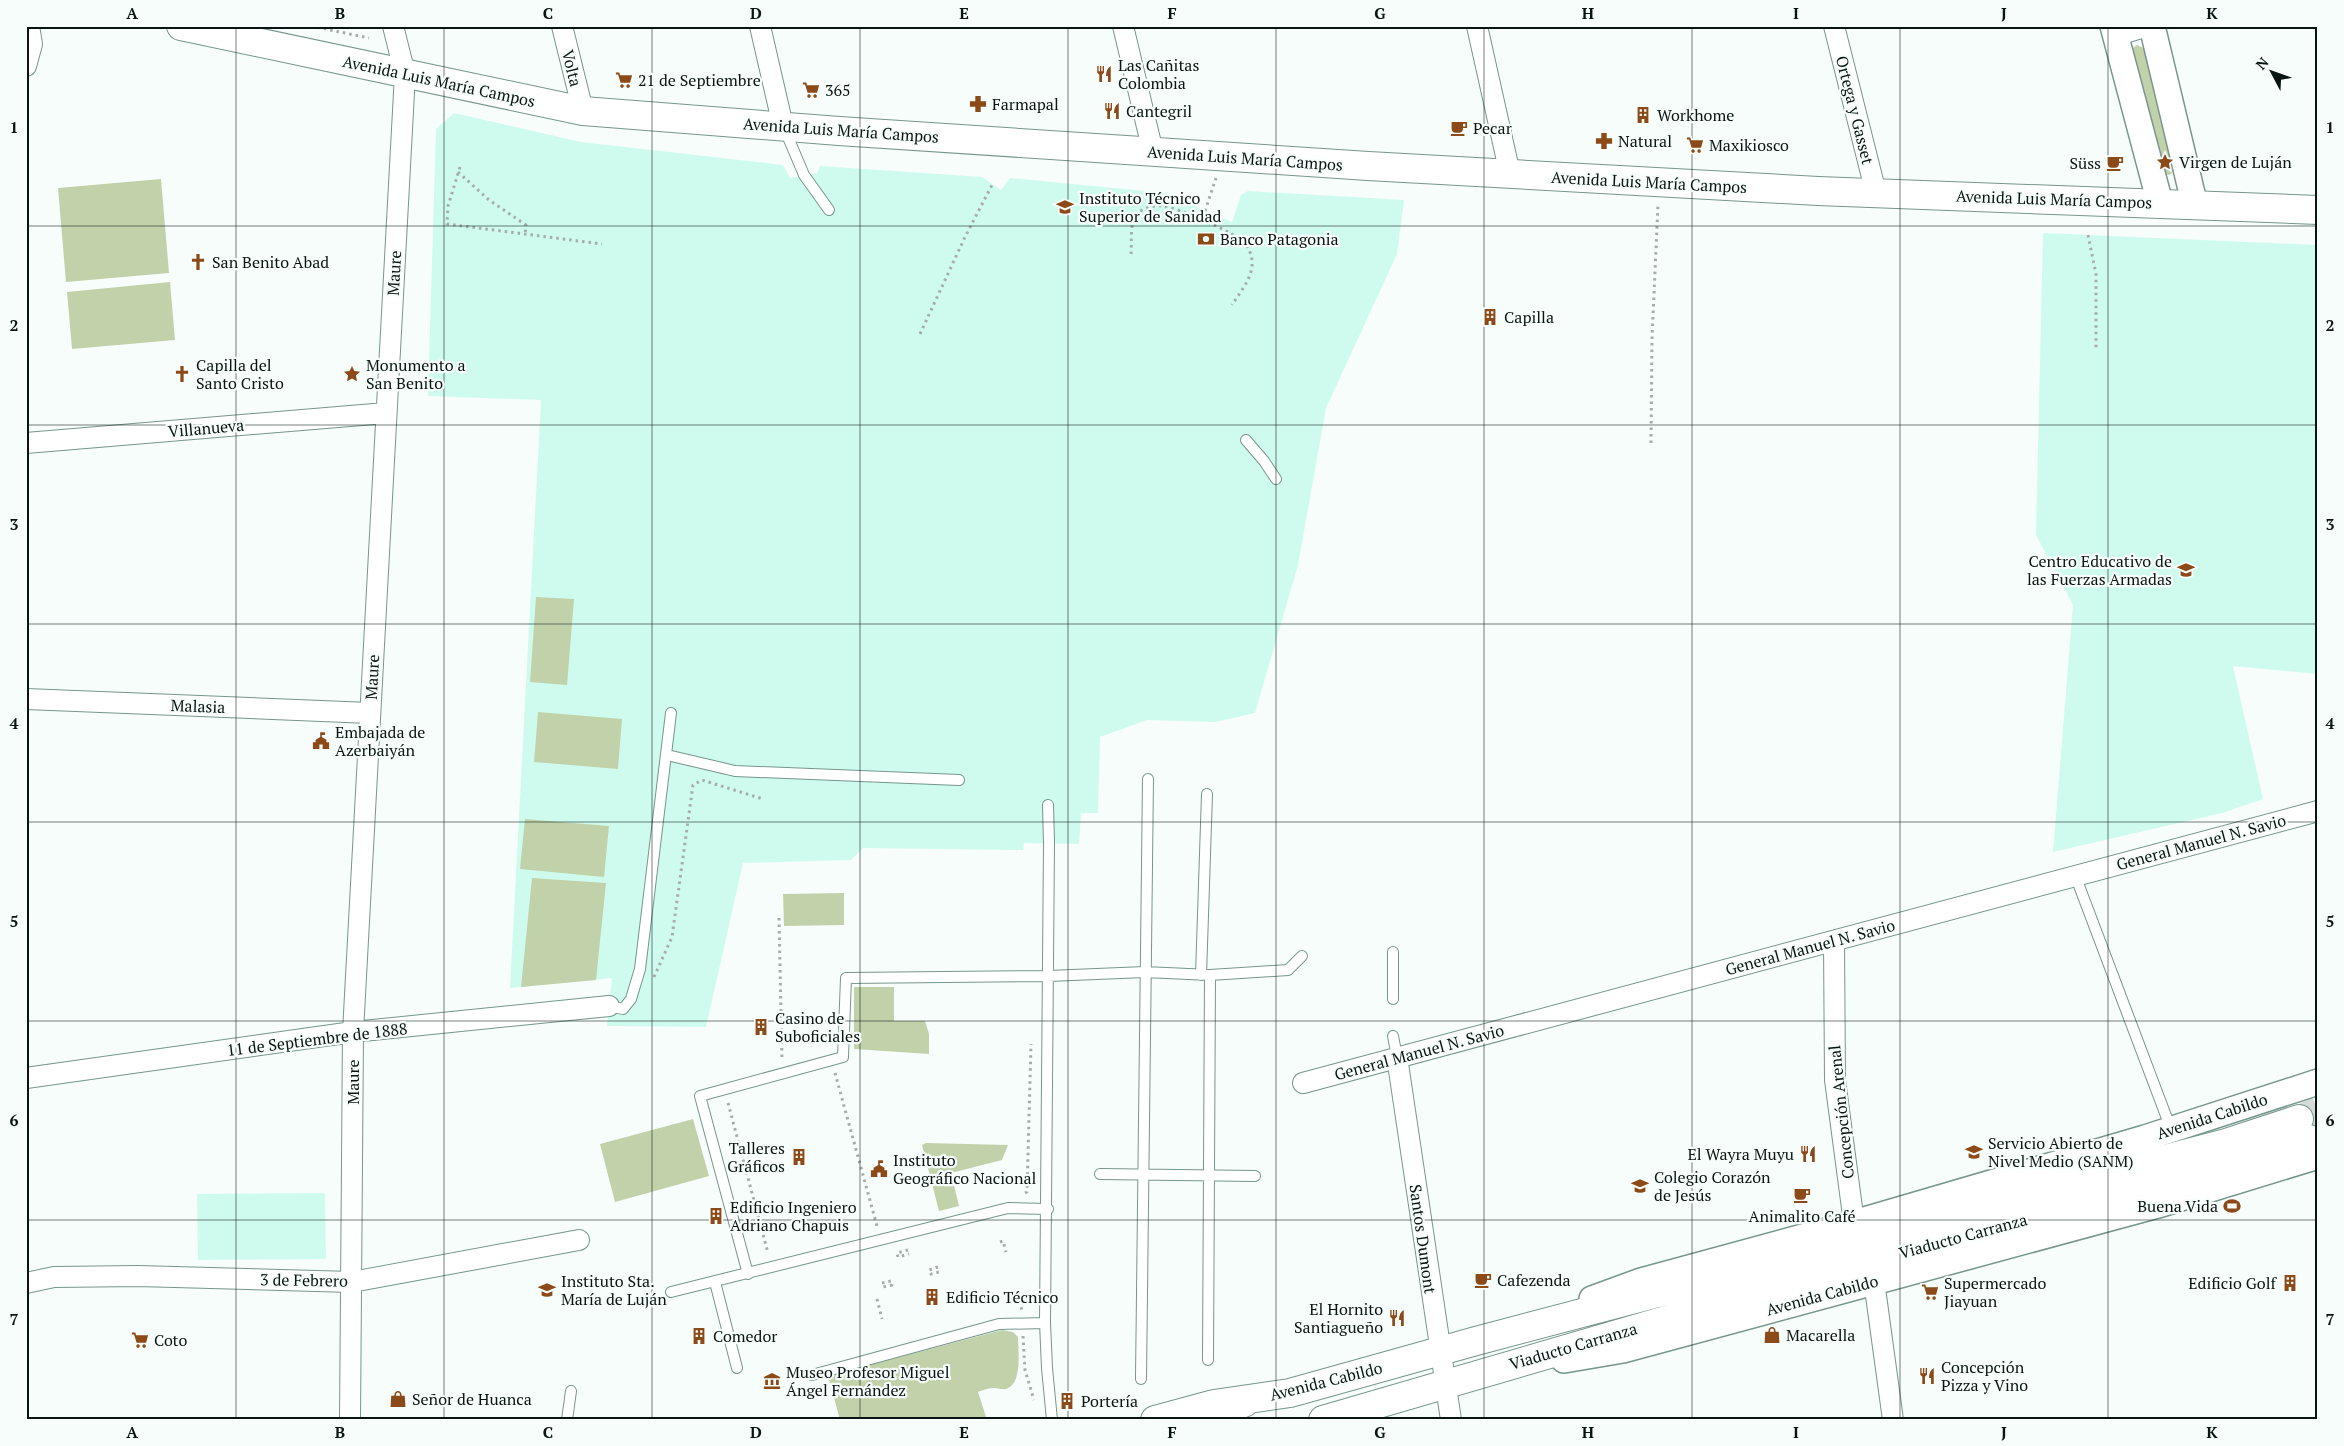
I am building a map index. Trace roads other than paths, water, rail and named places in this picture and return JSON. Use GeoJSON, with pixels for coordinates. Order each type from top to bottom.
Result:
{"type":"FeatureCollection","features":[{"type":"Feature","properties":{"kind":"main road","name":"Avenida Luis María Campos"},"geometry":{"type":"LineString","coordinates":[[181,26],[583,111],[1153,152],[1510,174],[1876,193],[2318,210]]}},
{"type":"Feature","properties":{"kind":"main road","name":"Viaducto Carranza"},"geometry":{"type":"LineString","coordinates":[[1471,1342],[2226,1143],[2309,1138]]}},
{"type":"Feature","properties":{"kind":"main road","name":"Viaducto Carranza"},"geometry":{"type":"LineString","coordinates":[[1472,1375],[1730,1301],[2204,1171],[2309,1138]]}},
{"type":"Feature","properties":{"kind":"main road","name":"Avenida Cabildo"},"geometry":{"type":"LineString","coordinates":[[1155,1420],[1214,1404],[1290,1393],[1471,1342]]}},
{"type":"Feature","properties":{"kind":"main road","name":"Avenida Cabildo"},"geometry":{"type":"LineString","coordinates":[[1323,1420],[1472,1375]]}},
{"type":"Feature","properties":{"kind":"main road"},"geometry":{"type":"LineString","coordinates":[[1209,1420],[1290,1393]]}},
{"type":"Feature","properties":{"kind":"street"},"geometry":{"type":"LineString","coordinates":[[26,66],[32,44],[29,26]]}},
{"type":"Feature","properties":{"kind":"street","name":"Maure"},"geometry":{"type":"LineString","coordinates":[[350,1420],[353,1032],[405,74],[393,26]]}},
{"type":"Feature","properties":{"kind":"street","name":"Volta"},"geometry":{"type":"LineString","coordinates":[[562,26],[583,111]]}},
{"type":"Feature","properties":{"kind":"street"},"geometry":{"type":"LineString","coordinates":[[760,26],[783,126]]}},
{"type":"Feature","properties":{"kind":"street"},"geometry":{"type":"LineString","coordinates":[[1124,26],[1153,152]]}},
{"type":"Feature","properties":{"kind":"street"},"geometry":{"type":"LineString","coordinates":[[1477,26],[1510,174]]}},
{"type":"Feature","properties":{"kind":"street","name":"Ortega y Gasset"},"geometry":{"type":"LineString","coordinates":[[1834,26],[1876,193]]}},
{"type":"Feature","properties":{"kind":"street"},"geometry":{"type":"LineString","coordinates":[[2160,203],[2114,31],[2150,26],[2195,206]]}},
{"type":"Feature","properties":{"kind":"street","name":"Villanueva"},"geometry":{"type":"LineString","coordinates":[[26,443],[386,413]]}},
{"type":"Feature","properties":{"kind":"street","name":"Malasia"},"geometry":{"type":"LineString","coordinates":[[26,699],[370,713]]}},
{"type":"Feature","properties":{"kind":"street","name":"General Manuel N. Savio"},"geometry":{"type":"LineString","coordinates":[[1303,1083],[2318,811]]}},
{"type":"Feature","properties":{"kind":"street","name":"Concepción Arenal"},"geometry":{"type":"LineString","coordinates":[[1834,941],[1835,1080],[1854,1223]]}},
{"type":"Feature","properties":{"kind":"street","name":"11 de Septiembre de 1888"},"geometry":{"type":"LineString","coordinates":[[26,1078],[353,1032],[609,1006]]}},
{"type":"Feature","properties":{"kind":"street","name":"Santos Dumont"},"geometry":{"type":"LineString","coordinates":[[1397,1057],[1439,1351],[1451,1420]]}},
{"type":"Feature","properties":{"kind":"street","name":"Avenida Cabildo"},"geometry":{"type":"LineString","coordinates":[[1471,1342],[1642,1281],[1854,1223],[2171,1130],[2318,1082]]}},
{"type":"Feature","properties":{"kind":"street","name":"Avenida Cabildo"},"geometry":{"type":"LineString","coordinates":[[1472,1375],[1623,1350],[2158,1205],[2309,1138]]}},
{"type":"Feature","properties":{"kind":"street","name":"3 de Febrero"},"geometry":{"type":"LineString","coordinates":[[26,1283],[54,1277],[129,1276],[352,1282],[579,1240]]}},
{"type":"Feature","properties":{"kind":"street"},"geometry":{"type":"LineString","coordinates":[[1874,1281],[1893,1420]]}},
{"type":"Feature","properties":{"kind":"lane"},"geometry":{"type":"LineString","coordinates":[[783,126],[804,175],[829,210]]}},
{"type":"Feature","properties":{"kind":"lane"},"geometry":{"type":"LineString","coordinates":[[1246,440],[1276,479]]}},
{"type":"Feature","properties":{"kind":"lane"},"geometry":{"type":"LineString","coordinates":[[609,1006],[622,1010],[631,998],[640,969],[671,713]]}},
{"type":"Feature","properties":{"kind":"lane"},"geometry":{"type":"LineString","coordinates":[[667,755],[735,771],[959,780]]}},
{"type":"Feature","properties":{"kind":"lane"},"geometry":{"type":"LineString","coordinates":[[1140,1379],[1148,779]]}},
{"type":"Feature","properties":{"kind":"lane"},"geometry":{"type":"LineString","coordinates":[[1207,794],[1208,1360]]}},
{"type":"Feature","properties":{"kind":"lane"},"geometry":{"type":"LineString","coordinates":[[1048,805],[1048,1209],[1045,1323],[1046,1368],[1052,1420]]}},
{"type":"Feature","properties":{"kind":"lane"},"geometry":{"type":"LineString","coordinates":[[2075,875],[2171,1130]]}},
{"type":"Feature","properties":{"kind":"lane"},"geometry":{"type":"LineString","coordinates":[[1393,952],[1393,999]]}},
{"type":"Feature","properties":{"kind":"lane"},"geometry":{"type":"LineString","coordinates":[[748,1274],[700,1096],[843,1057],[846,978],[1048,976],[1145,972],[1206,975],[1288,970],[1302,956]]}},
{"type":"Feature","properties":{"kind":"lane"},"geometry":{"type":"LineString","coordinates":[[1393,1036],[1397,1057]]}},
{"type":"Feature","properties":{"kind":"lane"},"geometry":{"type":"LineString","coordinates":[[1100,1174],[1255,1176]]}},
{"type":"Feature","properties":{"kind":"lane"},"geometry":{"type":"LineString","coordinates":[[672,1292],[1008,1208],[1048,1209]]}},
{"type":"Feature","properties":{"kind":"lane"},"geometry":{"type":"LineString","coordinates":[[715,1282],[737,1368]]}},
{"type":"Feature","properties":{"kind":"lane"},"geometry":{"type":"LineString","coordinates":[[812,1375],[999,1324],[1045,1323]]}},
{"type":"Feature","properties":{"kind":"lane"},"geometry":{"type":"LineString","coordinates":[[567,1420],[571,1391]]}},
{"type":"Feature","properties":{"kind":"lane"},"geometry":{"type":"LineString","coordinates":[[1225,1420],[1290,1393]]}},
{"type":"Feature","properties":{"kind":"tunnel"},"geometry":{"type":"LineString","coordinates":[[2299,1119],[2318,1111]]}},
{"type":"Feature","properties":{"kind":"place","name":"Las Cañitas Colombia"},"geometry":{"type":"Point","coordinates":[1104,74]}},
{"type":"Feature","properties":{"kind":"place","name":"21 de Septiembre"},"geometry":{"type":"Point","coordinates":[624,80]}},
{"type":"Feature","properties":{"kind":"place","name":"365"},"geometry":{"type":"Point","coordinates":[811,90]}},
{"type":"Feature","properties":{"kind":"place","name":"Farmapal"},"geometry":{"type":"Point","coordinates":[978,104]}},
{"type":"Feature","properties":{"kind":"place","name":"Cantegril"},"geometry":{"type":"Point","coordinates":[1112,111]}},
{"type":"Feature","properties":{"kind":"place","name":"Workhome"},"geometry":{"type":"Point","coordinates":[1643,115]}},
{"type":"Feature","properties":{"kind":"place","name":"Pecar"},"geometry":{"type":"Point","coordinates":[1459,128]}},
{"type":"Feature","properties":{"kind":"place","name":"Natural"},"geometry":{"type":"Point","coordinates":[1604,141]}},
{"type":"Feature","properties":{"kind":"place","name":"Maxikiosco"},"geometry":{"type":"Point","coordinates":[1695,145]}},
{"type":"Feature","properties":{"kind":"place","name":"Virgen de Luján"},"geometry":{"type":"Point","coordinates":[2165,162]}},
{"type":"Feature","properties":{"kind":"place","name":"Süss"},"geometry":{"type":"Point","coordinates":[2115,163]}},
{"type":"Feature","properties":{"kind":"place","name":"Instituto Técnico Superior de Sanidad"},"geometry":{"type":"Point","coordinates":[1065,207]}},
{"type":"Feature","properties":{"kind":"place","name":"Banco Patagonia"},"geometry":{"type":"Point","coordinates":[1206,239]}},
{"type":"Feature","properties":{"kind":"place","name":"San Benito Abad"},"geometry":{"type":"Point","coordinates":[198,262]}},
{"type":"Feature","properties":{"kind":"place","name":"Capilla"},"geometry":{"type":"Point","coordinates":[1490,317]}},
{"type":"Feature","properties":{"kind":"place","name":"Capilla del Santo Cristo"},"geometry":{"type":"Point","coordinates":[182,374]}},
{"type":"Feature","properties":{"kind":"place","name":"Monumento a San Benito"},"geometry":{"type":"Point","coordinates":[352,374]}},
{"type":"Feature","properties":{"kind":"place","name":"Centro Educativo de las Fuerzas Armadas"},"geometry":{"type":"Point","coordinates":[2186,570]}},
{"type":"Feature","properties":{"kind":"place","name":"Embajada de Azerbaiyán"},"geometry":{"type":"Point","coordinates":[321,741]}},
{"type":"Feature","properties":{"kind":"place","name":"Casino de Suboficiales"},"geometry":{"type":"Point","coordinates":[761,1027]}},
{"type":"Feature","properties":{"kind":"place","name":"Servicio Abierto de Nivel Medio (SANM)"},"geometry":{"type":"Point","coordinates":[1974,1152]}},
{"type":"Feature","properties":{"kind":"place","name":"El Wayra Muyu"},"geometry":{"type":"Point","coordinates":[1808,1154]}},
{"type":"Feature","properties":{"kind":"place","name":"Talleres Gráficos"},"geometry":{"type":"Point","coordinates":[799,1157]}},
{"type":"Feature","properties":{"kind":"place","name":"Instituto Geográfico Nacional"},"geometry":{"type":"Point","coordinates":[879,1169]}},
{"type":"Feature","properties":{"kind":"place","name":"Colegio Corazón de Jesús"},"geometry":{"type":"Point","coordinates":[1640,1186]}},
{"type":"Feature","properties":{"kind":"place","name":"Animalito Café"},"geometry":{"type":"Point","coordinates":[1802,1195]}},
{"type":"Feature","properties":{"kind":"place","name":"Buena Vida"},"geometry":{"type":"Point","coordinates":[2232,1206]}},
{"type":"Feature","properties":{"kind":"place","name":"Edificio Ingeniero Adriano Chapuis"},"geometry":{"type":"Point","coordinates":[716,1216]}},
{"type":"Feature","properties":{"kind":"place","name":"Cafezenda"},"geometry":{"type":"Point","coordinates":[1483,1280]}},
{"type":"Feature","properties":{"kind":"place","name":"Edificio Golf"},"geometry":{"type":"Point","coordinates":[2290,1283]}},
{"type":"Feature","properties":{"kind":"place","name":"Instituto Sta. María de Luján"},"geometry":{"type":"Point","coordinates":[547,1290]}},
{"type":"Feature","properties":{"kind":"place","name":"Supermercado Jiayuan"},"geometry":{"type":"Point","coordinates":[1930,1292]}},
{"type":"Feature","properties":{"kind":"place","name":"Edificio Técnico"},"geometry":{"type":"Point","coordinates":[932,1297]}},
{"type":"Feature","properties":{"kind":"place","name":"El Hornito Santiagueño"},"geometry":{"type":"Point","coordinates":[1397,1318]}},
{"type":"Feature","properties":{"kind":"place","name":"Macarella"},"geometry":{"type":"Point","coordinates":[1772,1335]}},
{"type":"Feature","properties":{"kind":"place","name":"Comedor"},"geometry":{"type":"Point","coordinates":[699,1336]}},
{"type":"Feature","properties":{"kind":"place","name":"Coto"},"geometry":{"type":"Point","coordinates":[140,1340]}},
{"type":"Feature","properties":{"kind":"place","name":"Concepción Pizza y Vino"},"geometry":{"type":"Point","coordinates":[1927,1376]}},
{"type":"Feature","properties":{"kind":"place","name":"Museo Profesor Miguel Ángel Fernández"},"geometry":{"type":"Point","coordinates":[772,1381]}},
{"type":"Feature","properties":{"kind":"place","name":"Señor de Huanca"},"geometry":{"type":"Point","coordinates":[398,1399]}},
{"type":"Feature","properties":{"kind":"place","name":"Portería"},"geometry":{"type":"Point","coordinates":[1067,1401]}}]}
